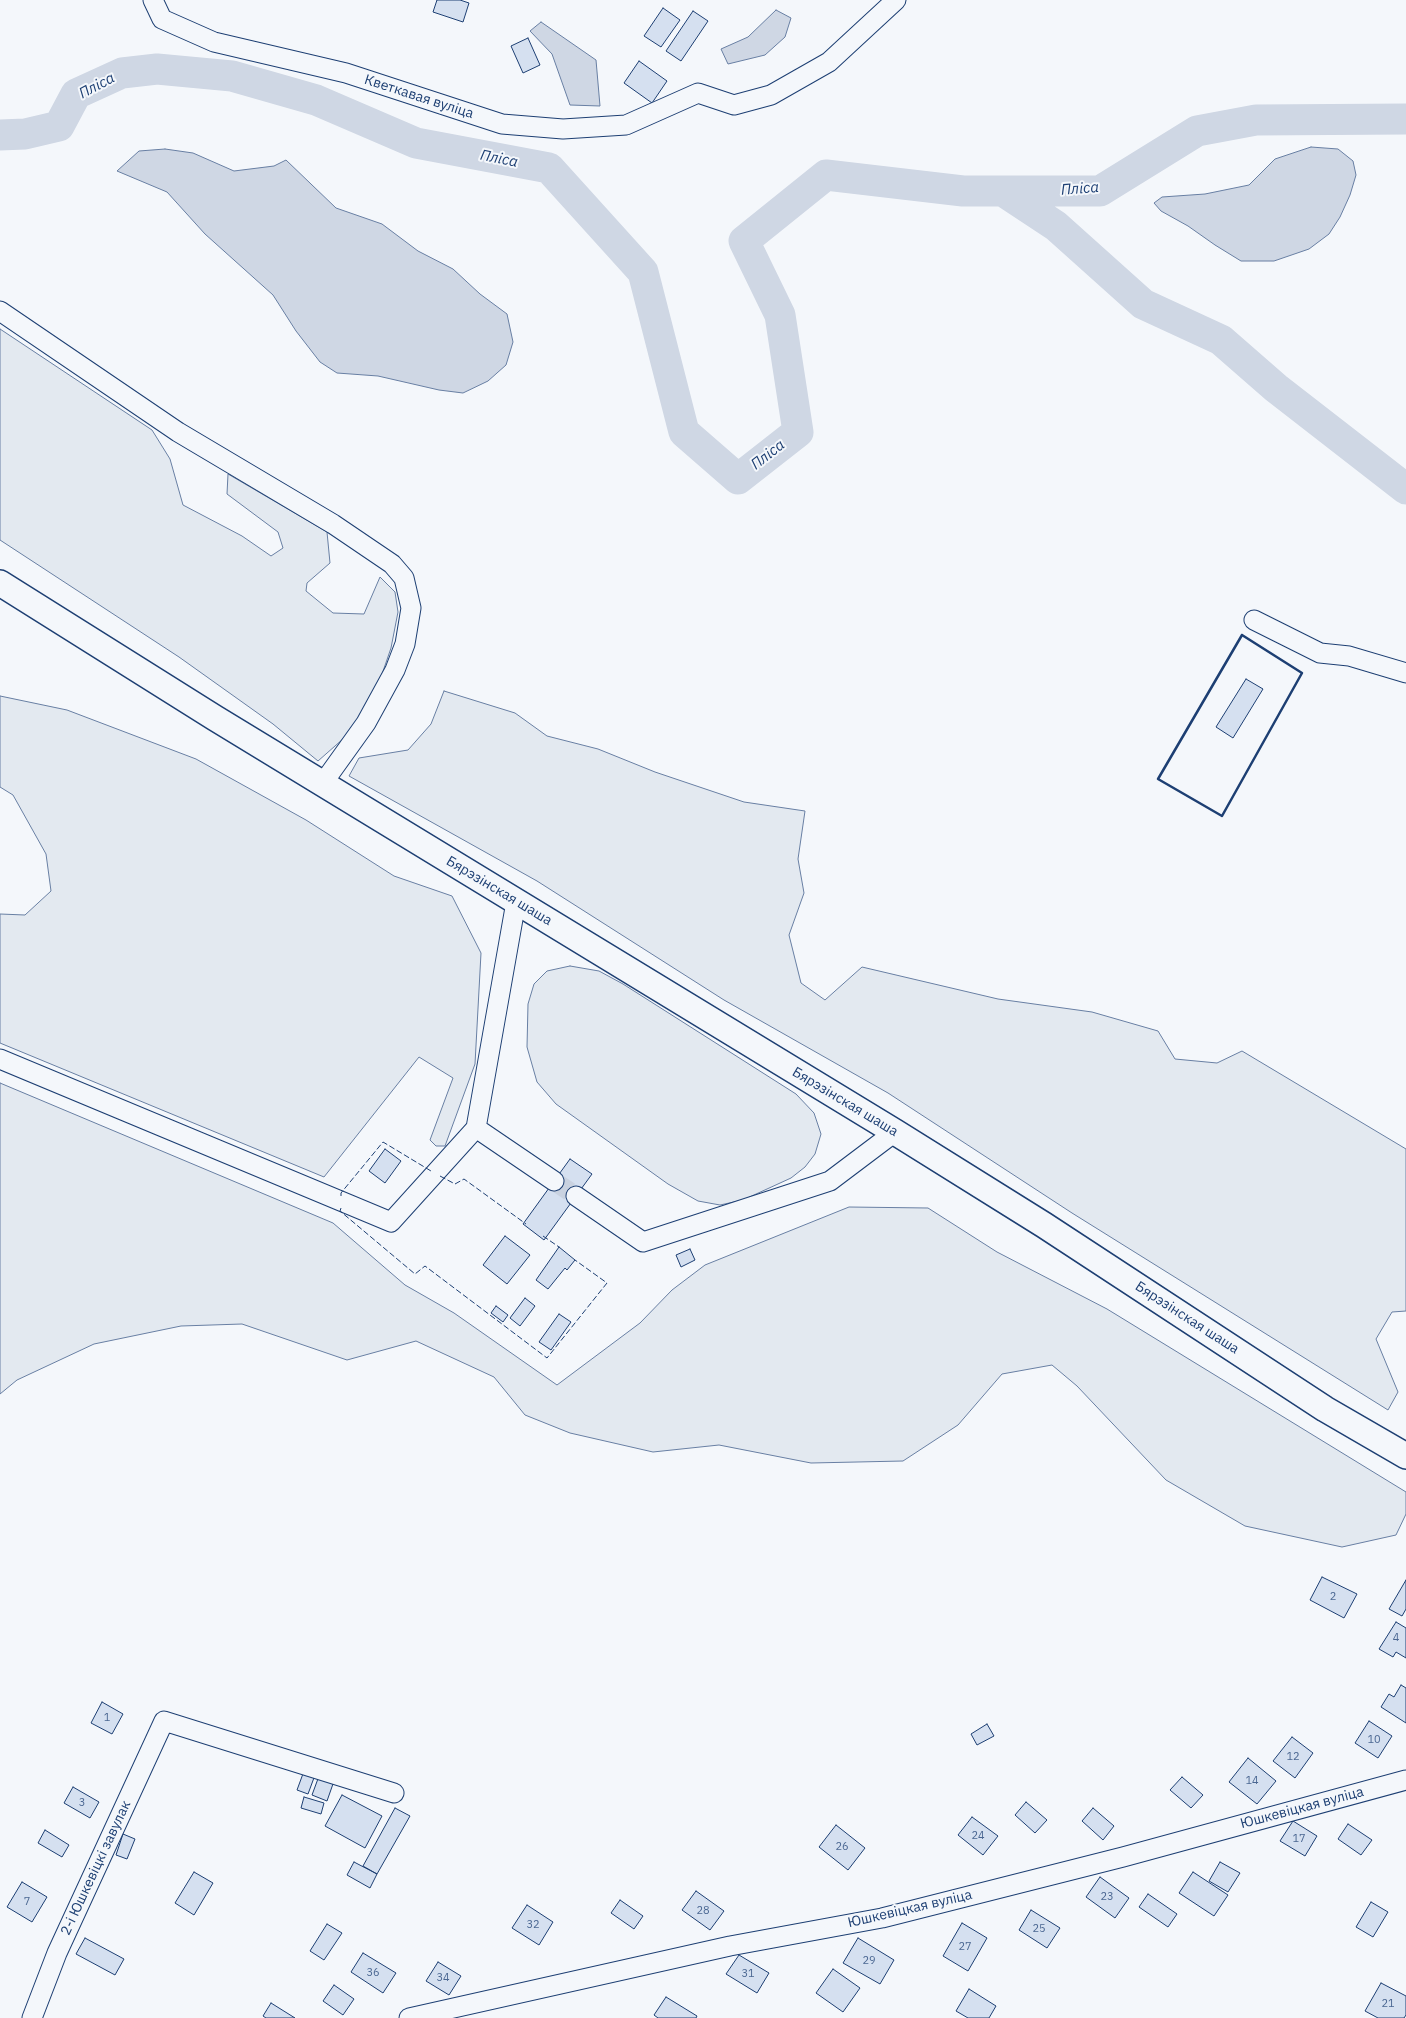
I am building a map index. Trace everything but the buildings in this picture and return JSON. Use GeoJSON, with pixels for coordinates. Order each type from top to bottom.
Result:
{"type":"FeatureCollection","features":[{"type":"Feature","properties":{"kind":"main road","name":"Бярэзінская шаша"},"geometry":{"type":"LineString","coordinates":[[0,583],[516,902],[895,1132],[1052,1231],[1326,1409],[1406,1456]]}},
{"type":"Feature","properties":{"kind":"street","name":"Кветкавая вуліца"},"geometry":{"type":"LineString","coordinates":[[153,0],[162,19],[214,42],[346,73],[502,124],[564,129],[626,125],[698,93],[734,105],[771,95],[829,62],[896,0]]}},
{"type":"Feature","properties":{"kind":"street"},"geometry":{"type":"LineString","coordinates":[[0,312],[178,432],[333,524],[392,564],[404,578],[411,608],[405,644],[395,670],[366,724],[323,783]]}},
{"type":"Feature","properties":{"kind":"street"},"geometry":{"type":"LineString","coordinates":[[1254,620],[1320,653],[1350,656],[1406,673]]}},
{"type":"Feature","properties":{"kind":"street"},"geometry":{"type":"LineString","coordinates":[[0,1059],[391,1222],[476,1128],[516,902]]}},
{"type":"Feature","properties":{"kind":"street"},"geometry":{"type":"LineString","coordinates":[[476,1128],[554,1181]]}},
{"type":"Feature","properties":{"kind":"street"},"geometry":{"type":"LineString","coordinates":[[576,1196],[643,1242],[830,1181],[895,1132]]}},
{"type":"Feature","properties":{"kind":"street","name":"2-і Юшкевіцкі завулак"},"geometry":{"type":"LineString","coordinates":[[32,2018],[56,1953],[164,1720],[394,1793]]}},
{"type":"Feature","properties":{"kind":"street","name":"Юшкевіцкая вуліца"},"geometry":{"type":"LineString","coordinates":[[409,2018],[730,1946],[882,1918],[1124,1857],[1406,1780]]}},
{"type":"Feature","properties":{"kind":"shaded area"},"geometry":{"type":"Polygon","coordinates":[[[776,10],[791,18],[785,37],[765,55],[728,64],[721,49],[748,37],[776,10]]]}},
{"type":"Feature","properties":{"kind":"shaded area"},"geometry":{"type":"Polygon","coordinates":[[[541,22],[596,60],[600,106],[570,105],[552,54],[530,31],[541,22]]]}},
{"type":"Feature","properties":{"kind":"shaded area"},"geometry":{"type":"Polygon","coordinates":[[[1311,147],[1338,149],[1353,161],[1356,175],[1350,195],[1340,217],[1329,234],[1309,249],[1274,261],[1241,261],[1188,226],[1161,211],[1154,203],[1162,197],[1205,194],[1249,185],[1275,159],[1311,147]]]}},
{"type":"Feature","properties":{"kind":"shaded area"},"geometry":{"type":"Polygon","coordinates":[[[165,149],[193,153],[234,171],[274,166],[286,160],[336,208],[382,224],[418,251],[453,269],[480,294],[507,314],[513,342],[506,365],[488,381],[463,393],[439,390],[378,376],[337,373],[320,362],[296,331],[273,295],[205,234],[167,192],[117,171],[139,151],[165,149]]]}},
{"type":"Feature","properties":{"kind":"shaded area"},"geometry":{"type":"Polygon","coordinates":[[[0,329],[152,430],[170,459],[183,505],[242,536],[271,556],[283,548],[278,532],[227,494],[228,474],[327,532],[330,563],[307,583],[306,591],[333,613],[364,614],[380,577],[395,592],[398,612],[391,648],[380,680],[352,731],[318,761],[273,724],[179,657],[0,540],[0,329]]]}},
{"type":"Feature","properties":{"kind":"shaded area"},"geometry":{"type":"Polygon","coordinates":[[[444,691],[515,713],[547,736],[598,749],[655,772],[744,802],[805,811],[798,859],[804,893],[789,935],[801,983],[825,1000],[862,967],[998,999],[1092,1012],[1158,1031],[1175,1059],[1217,1063],[1242,1051],[1406,1149],[1406,1311],[1392,1312],[1376,1339],[1398,1392],[1388,1410],[1072,1213],[888,1093],[724,1000],[537,881],[349,776],[359,758],[408,750],[431,724],[444,691]]]}},
{"type":"Feature","properties":{"kind":"shaded area"},"geometry":{"type":"Polygon","coordinates":[[[0,696],[67,710],[196,759],[306,820],[394,876],[452,896],[481,953],[475,1064],[445,1146],[436,1146],[430,1140],[453,1078],[419,1057],[324,1177],[0,1043],[0,914],[25,915],[51,891],[46,854],[13,795],[0,787],[0,696]]]}},
{"type":"Feature","properties":{"kind":"shaded area"},"geometry":{"type":"Polygon","coordinates":[[[570,966],[599,971],[623,984],[796,1094],[814,1113],[821,1134],[815,1154],[805,1167],[791,1178],[743,1200],[720,1205],[698,1201],[668,1184],[556,1104],[537,1082],[527,1047],[528,1004],[534,984],[547,971],[570,966]]]}},
{"type":"Feature","properties":{"kind":"shaded area"},"geometry":{"type":"Polygon","coordinates":[[[0,1083],[333,1223],[405,1285],[454,1313],[557,1385],[640,1323],[672,1290],[705,1265],[849,1207],[928,1208],[997,1252],[1107,1309],[1406,1492],[1406,1514],[1396,1535],[1342,1547],[1245,1526],[1166,1480],[1077,1386],[1052,1365],[1002,1374],[958,1425],[903,1461],[811,1463],[719,1445],[653,1452],[570,1433],[525,1415],[494,1377],[416,1341],[347,1360],[242,1324],[181,1326],[94,1344],[17,1380],[0,1394],[0,1083]]]}},
{"type":"Feature","properties":{"kind":"waterway","name":"Пліса"},"geometry":{"type":"LineString","coordinates":[[0,135],[25,134],[59,126],[76,94],[122,73],[157,69],[232,76],[316,100],[416,143],[549,168],[643,272],[684,432],[738,479],[798,432],[780,315],[744,241],[826,175],[963,191],[1100,191],[1197,131],[1256,120],[1406,119]]}},
{"type":"Feature","properties":{"kind":"waterway"},"geometry":{"type":"LineString","coordinates":[[1003,191],[1056,226],[1143,304],[1221,340],[1276,388],[1406,489]]}},
{"type":"Feature","properties":{"kind":"tunnel"},"geometry":{"type":"LineString","coordinates":[[554,1181],[576,1196]]}},
{"type":"Feature","properties":{"kind":"fence"},"geometry":{"type":"LineString","coordinates":[[341,1196],[341,1193],[383,1142],[431,1171]]}},
{"type":"Feature","properties":{"kind":"fence"},"geometry":{"type":"LineString","coordinates":[[440,1176],[455,1184],[464,1179],[526,1224]]}},
{"type":"Feature","properties":{"kind":"fence"},"geometry":{"type":"LineString","coordinates":[[341,1208],[340,1211],[415,1274],[425,1266],[547,1358],[607,1283],[575,1260]]}},
{"type":"Feature","properties":{"kind":"fence"},"geometry":{"type":"LineString","coordinates":[[543,1236],[559,1247]]}},
{"type":"Feature","properties":{"kind":"wall"},"geometry":{"type":"LineString","coordinates":[[1242,635],[1302,673],[1222,816],[1158,779],[1242,635]]}}]}
